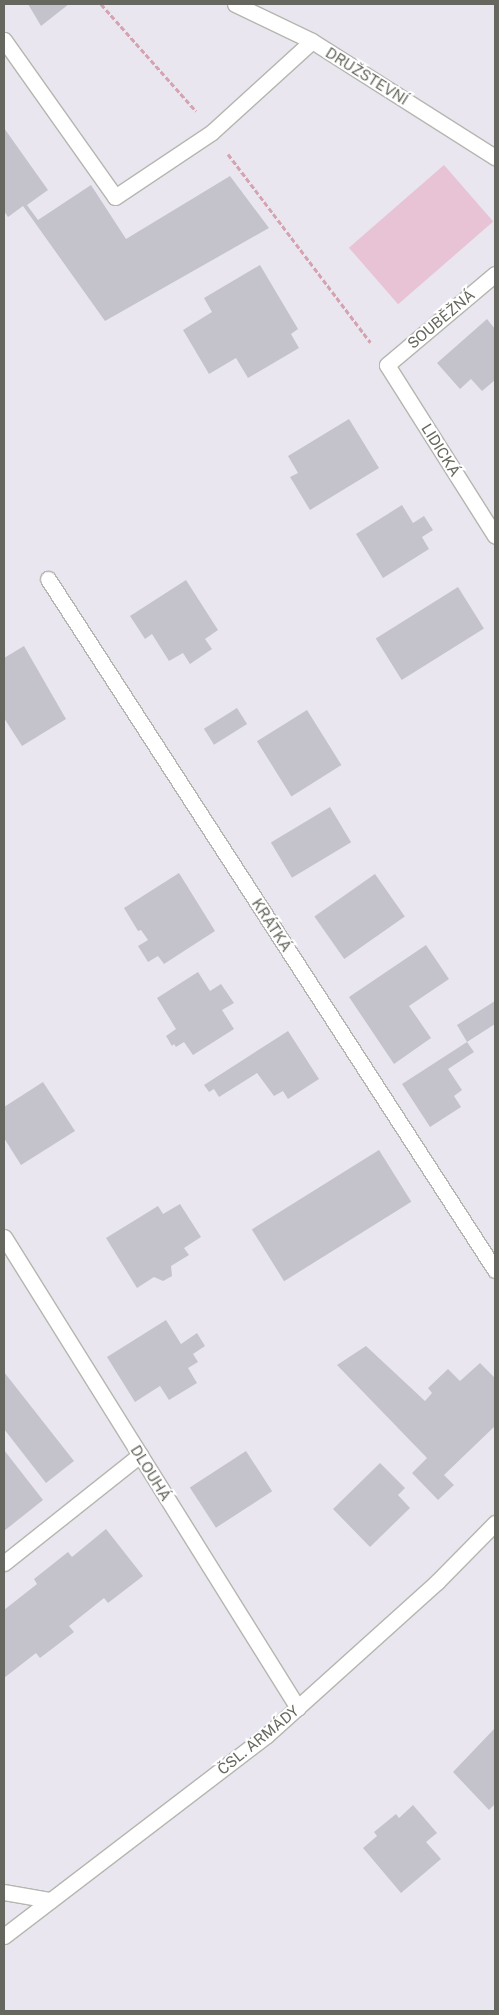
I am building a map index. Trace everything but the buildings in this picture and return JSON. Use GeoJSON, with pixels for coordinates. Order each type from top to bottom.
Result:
{"type":"FeatureCollection","features":[{"type":"Feature","properties":{"kind":"street","name":"DRUŽSTEVNÍ"},"geometry":{"type":"LineString","coordinates":[[235,4],[312,41],[495,157]]}},
{"type":"Feature","properties":{"kind":"street"},"geometry":{"type":"LineString","coordinates":[[4,40],[115,197],[212,132],[312,41]]}},
{"type":"Feature","properties":{"kind":"street","name":"SOUBĚŽNÁ"},"geometry":{"type":"LineString","coordinates":[[387,365],[495,274]]}},
{"type":"Feature","properties":{"kind":"street","name":"LIDICKÁ"},"geometry":{"type":"LineString","coordinates":[[387,365],[495,536]]}},
{"type":"Feature","properties":{"kind":"street","name":"KRÁTKÁ"},"geometry":{"type":"LineString","coordinates":[[48,579],[495,1270]]}},
{"type":"Feature","properties":{"kind":"street","name":"DLOUHÁ"},"geometry":{"type":"LineString","coordinates":[[4,1237],[298,1708]]}},
{"type":"Feature","properties":{"kind":"street"},"geometry":{"type":"LineString","coordinates":[[4,1563],[140,1455]]}},
{"type":"Feature","properties":{"kind":"street","name":"ČSL. ARMÁDY"},"geometry":{"type":"LineString","coordinates":[[4,1936],[298,1708],[495,1523]]}},
{"type":"Feature","properties":{"kind":"street"},"geometry":{"type":"LineString","coordinates":[[4,1892],[50,1900]]}},
{"type":"Feature","properties":{"kind":"path"},"geometry":{"type":"LineString","coordinates":[[101,4],[185,97],[387,365]]}},
{"type":"Feature","properties":{"kind":"shaded area"},"geometry":{"type":"Polygon","coordinates":[[[444,165],[493,222],[398,304],[349,248],[444,165]]]}}]}
